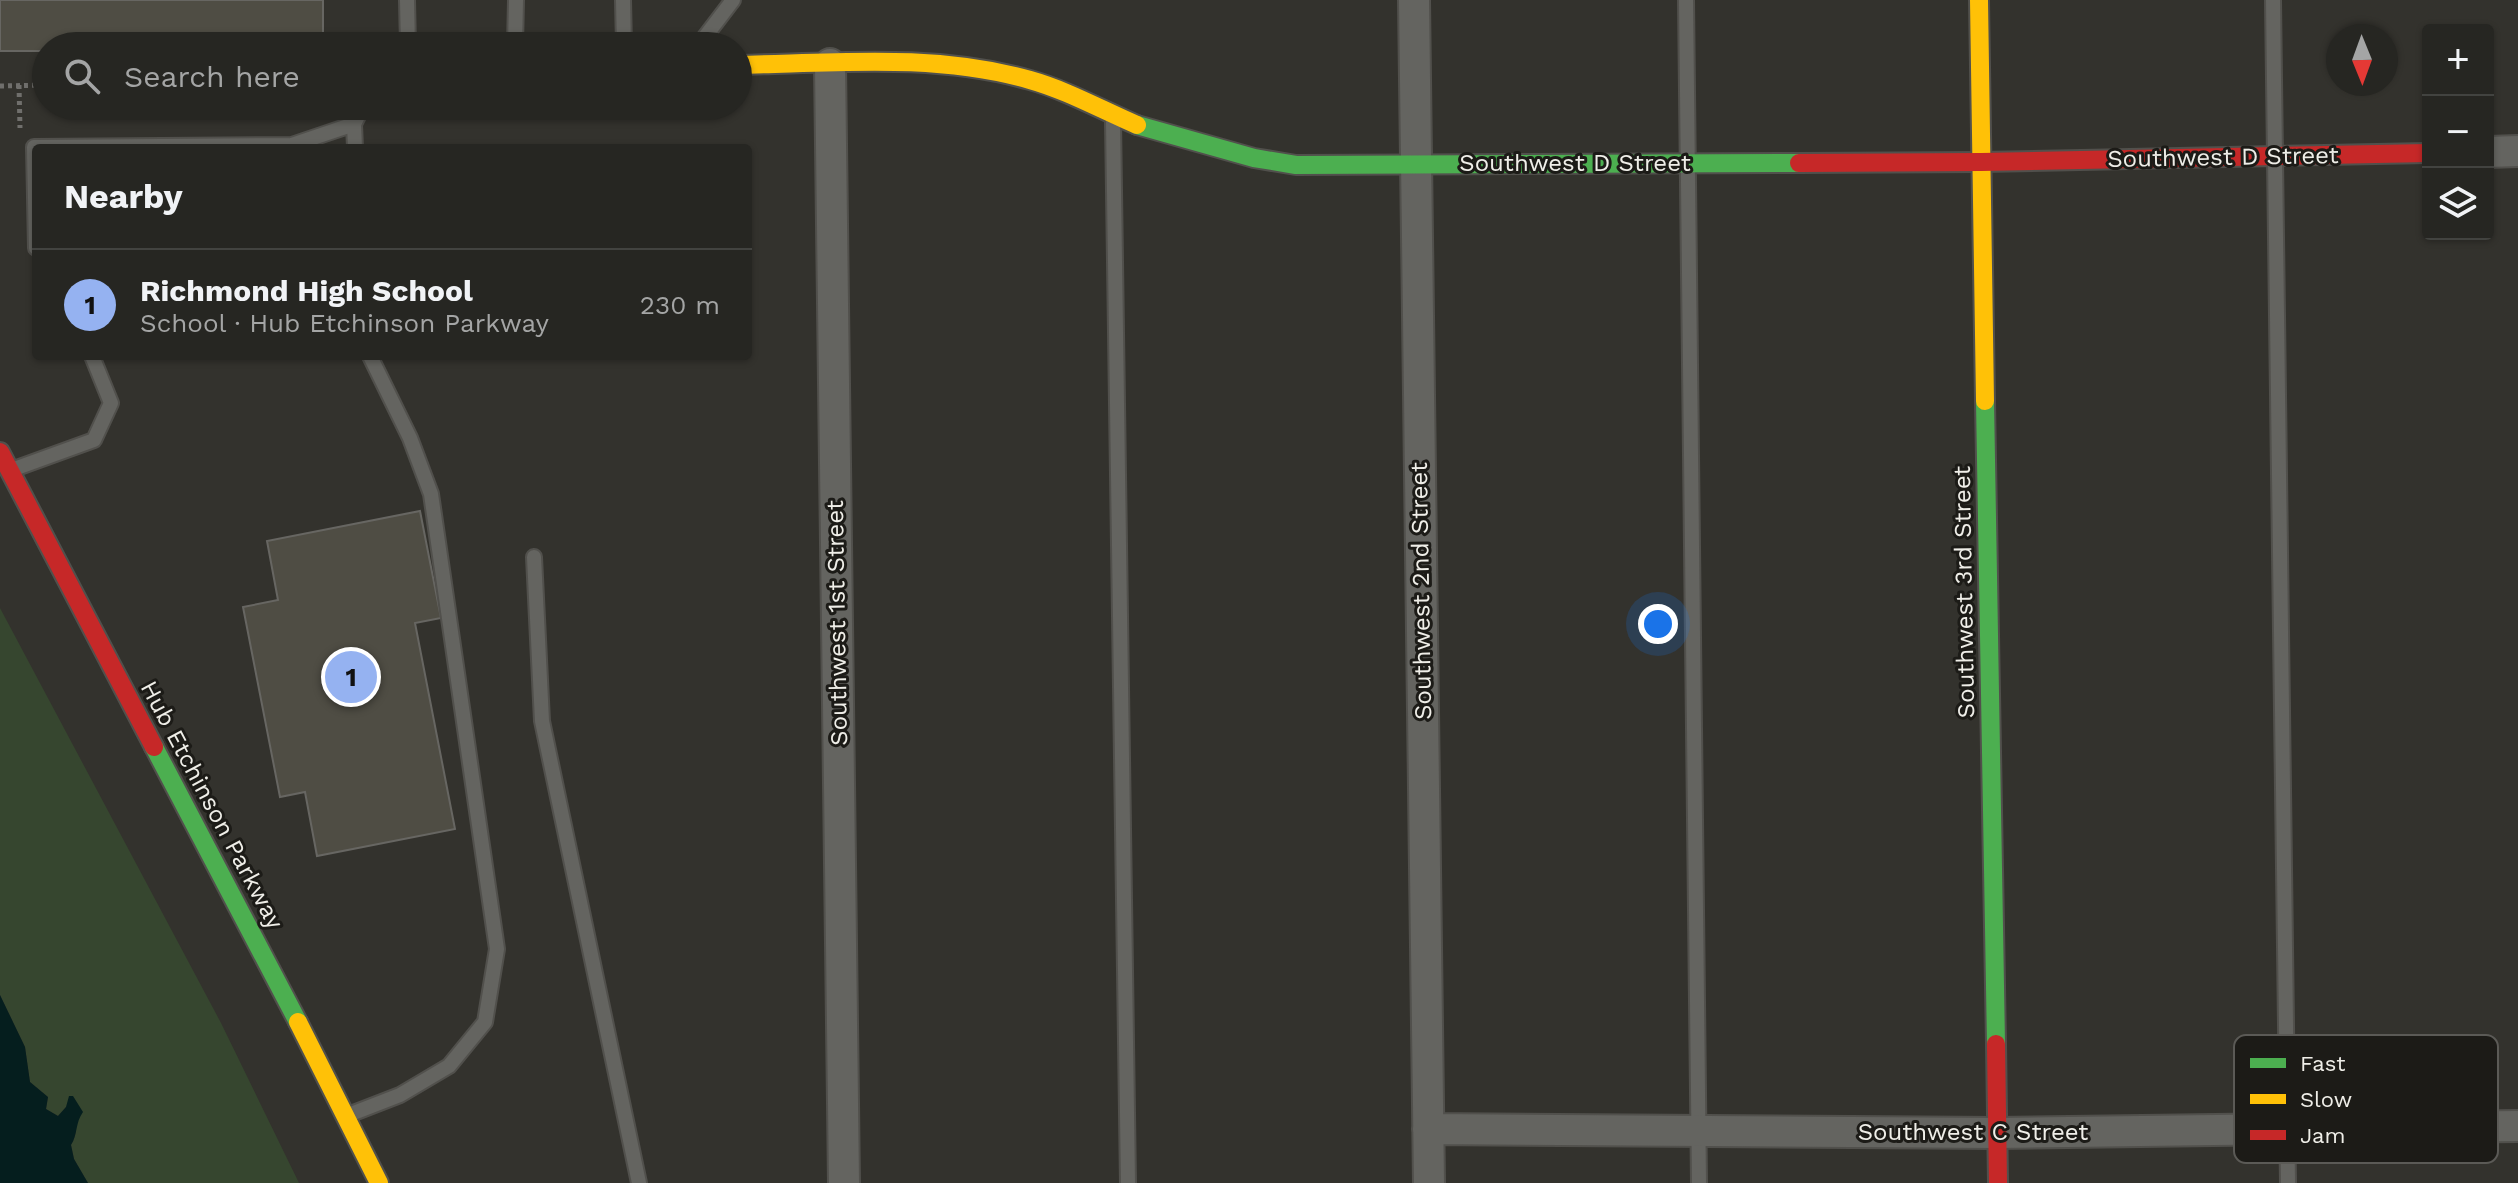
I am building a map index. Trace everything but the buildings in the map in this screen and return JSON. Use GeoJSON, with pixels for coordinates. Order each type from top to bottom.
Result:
{"type":"FeatureCollection","features":[{"type":"Feature","properties":{"kind":"street","name":"Southwest 2nd Street"},"geometry":{"type":"LineString","coordinates":[[1414,0],[1429,1183]]}},
{"type":"Feature","properties":{"kind":"street","name":"Southwest 3rd Street"},"geometry":{"type":"LineString","coordinates":[[1979,0],[1998,1183]]}},
{"type":"Feature","properties":{"kind":"street","name":"Southwest D Street"},"geometry":{"type":"LineString","coordinates":[[752,65],[906,61],[958,65],[1032,80],[1140,126],[1240,154],[1296,165],[1981,162],[2422,153]]}},
{"type":"Feature","properties":{"kind":"street","name":"Southwest 1st Street"},"geometry":{"type":"LineString","coordinates":[[830,64],[844,1183]]}},
{"type":"Feature","properties":{"kind":"street"},"geometry":{"type":"LineString","coordinates":[[2494,152],[2518,151]]}},
{"type":"Feature","properties":{"kind":"street","name":"Hub Etchinson Parkway"},"geometry":{"type":"LineString","coordinates":[[0,452],[347,1115],[379,1183]]}},
{"type":"Feature","properties":{"kind":"street","name":"Southwest C Street"},"geometry":{"type":"LineString","coordinates":[[2498,1126],[2518,1126]]}},
{"type":"Feature","properties":{"kind":"street","name":"Southwest C Street"},"geometry":{"type":"LineString","coordinates":[[1428,1129],[1997,1133],[2234,1131]]}},
{"type":"Feature","properties":{"kind":"lane"},"geometry":{"type":"LineString","coordinates":[[407,0],[408,32]]}},
{"type":"Feature","properties":{"kind":"lane"},"geometry":{"type":"LineString","coordinates":[[515,32],[516,0]]}},
{"type":"Feature","properties":{"kind":"lane"},"geometry":{"type":"LineString","coordinates":[[623,0],[624,32]]}},
{"type":"Feature","properties":{"kind":"lane"},"geometry":{"type":"LineString","coordinates":[[717,0],[718,21]]}},
{"type":"Feature","properties":{"kind":"lane"},"geometry":{"type":"LineString","coordinates":[[709,32],[733,0]]}},
{"type":"Feature","properties":{"kind":"lane"},"geometry":{"type":"LineString","coordinates":[[1686,0],[1699,1183]]}},
{"type":"Feature","properties":{"kind":"lane"},"geometry":{"type":"LineString","coordinates":[[2273,0],[2287,1035]]}},
{"type":"Feature","properties":{"kind":"lane"},"geometry":{"type":"LineString","coordinates":[[1113,115],[1128,1183]]}},
{"type":"Feature","properties":{"kind":"lane"},"geometry":{"type":"LineString","coordinates":[[355,144],[356,120]]}},
{"type":"Feature","properties":{"kind":"lane"},"geometry":{"type":"LineString","coordinates":[[295,144],[354,124]]}},
{"type":"Feature","properties":{"kind":"lane"},"geometry":{"type":"LineString","coordinates":[[10,471],[94,440],[111,403],[94,360]]}},
{"type":"Feature","properties":{"kind":"lane"},"geometry":{"type":"LineString","coordinates":[[347,1115],[400,1095],[449,1066],[485,1022],[497,949],[431,494],[410,438],[372,360]]}},
{"type":"Feature","properties":{"kind":"lane"},"geometry":{"type":"LineString","coordinates":[[534,557],[542,721],[639,1183]]}},
{"type":"Feature","properties":{"kind":"path"},"geometry":{"type":"LineString","coordinates":[[19,85],[20,132],[32,145]]}},
{"type":"Feature","properties":{"kind":"path"},"geometry":{"type":"LineString","coordinates":[[0,86],[32,85]]}},
{"type":"Feature","properties":{"kind":"green space"},"geometry":{"type":"Polygon","coordinates":[[[0,608],[221,1023],[299,1183],[88,1183],[74,1159],[71,1145],[76,1130],[72,1116],[66,1107],[58,1116],[46,1109],[48,1097],[30,1082],[25,1047],[0,995],[0,608]]]}},
{"type":"Feature","properties":{"kind":"water"},"geometry":{"type":"Polygon","coordinates":[[[0,995],[25,1047],[30,1082],[48,1097],[46,1109],[58,1116],[66,1107],[69,1096],[73,1096],[83,1112],[71,1145],[74,1159],[88,1183],[0,1183],[0,995]]]}},
{"type":"Feature","properties":{"kind":"traffic: fast"},"geometry":{"type":"LineString","coordinates":[[1137,125],[1254,158],[1296,165],[1799,163]]}},
{"type":"Feature","properties":{"kind":"traffic: fast"},"geometry":{"type":"LineString","coordinates":[[1985,401],[1996,1044]]}},
{"type":"Feature","properties":{"kind":"traffic: fast"},"geometry":{"type":"LineString","coordinates":[[154,747],[298,1022]]}},
{"type":"Feature","properties":{"kind":"traffic: slow"},"geometry":{"type":"LineString","coordinates":[[1979,0],[1985,401]]}},
{"type":"Feature","properties":{"kind":"traffic: slow"},"geometry":{"type":"LineString","coordinates":[[752,65],[885,62],[958,66],[1043,84],[1137,125]]}},
{"type":"Feature","properties":{"kind":"traffic: slow"},"geometry":{"type":"LineString","coordinates":[[298,1022],[379,1183]]}},
{"type":"Feature","properties":{"kind":"traffic: jam"},"geometry":{"type":"LineString","coordinates":[[1799,163],[2422,153]]}},
{"type":"Feature","properties":{"kind":"traffic: jam"},"geometry":{"type":"LineString","coordinates":[[0,452],[154,747]]}},
{"type":"Feature","properties":{"kind":"traffic: jam"},"geometry":{"type":"LineString","coordinates":[[1996,1044],[1998,1183]]}},
{"type":"Feature","properties":{"kind":"place","name":"Richmond High School"},"geometry":{"type":"Point","coordinates":[351,677]}}]}
